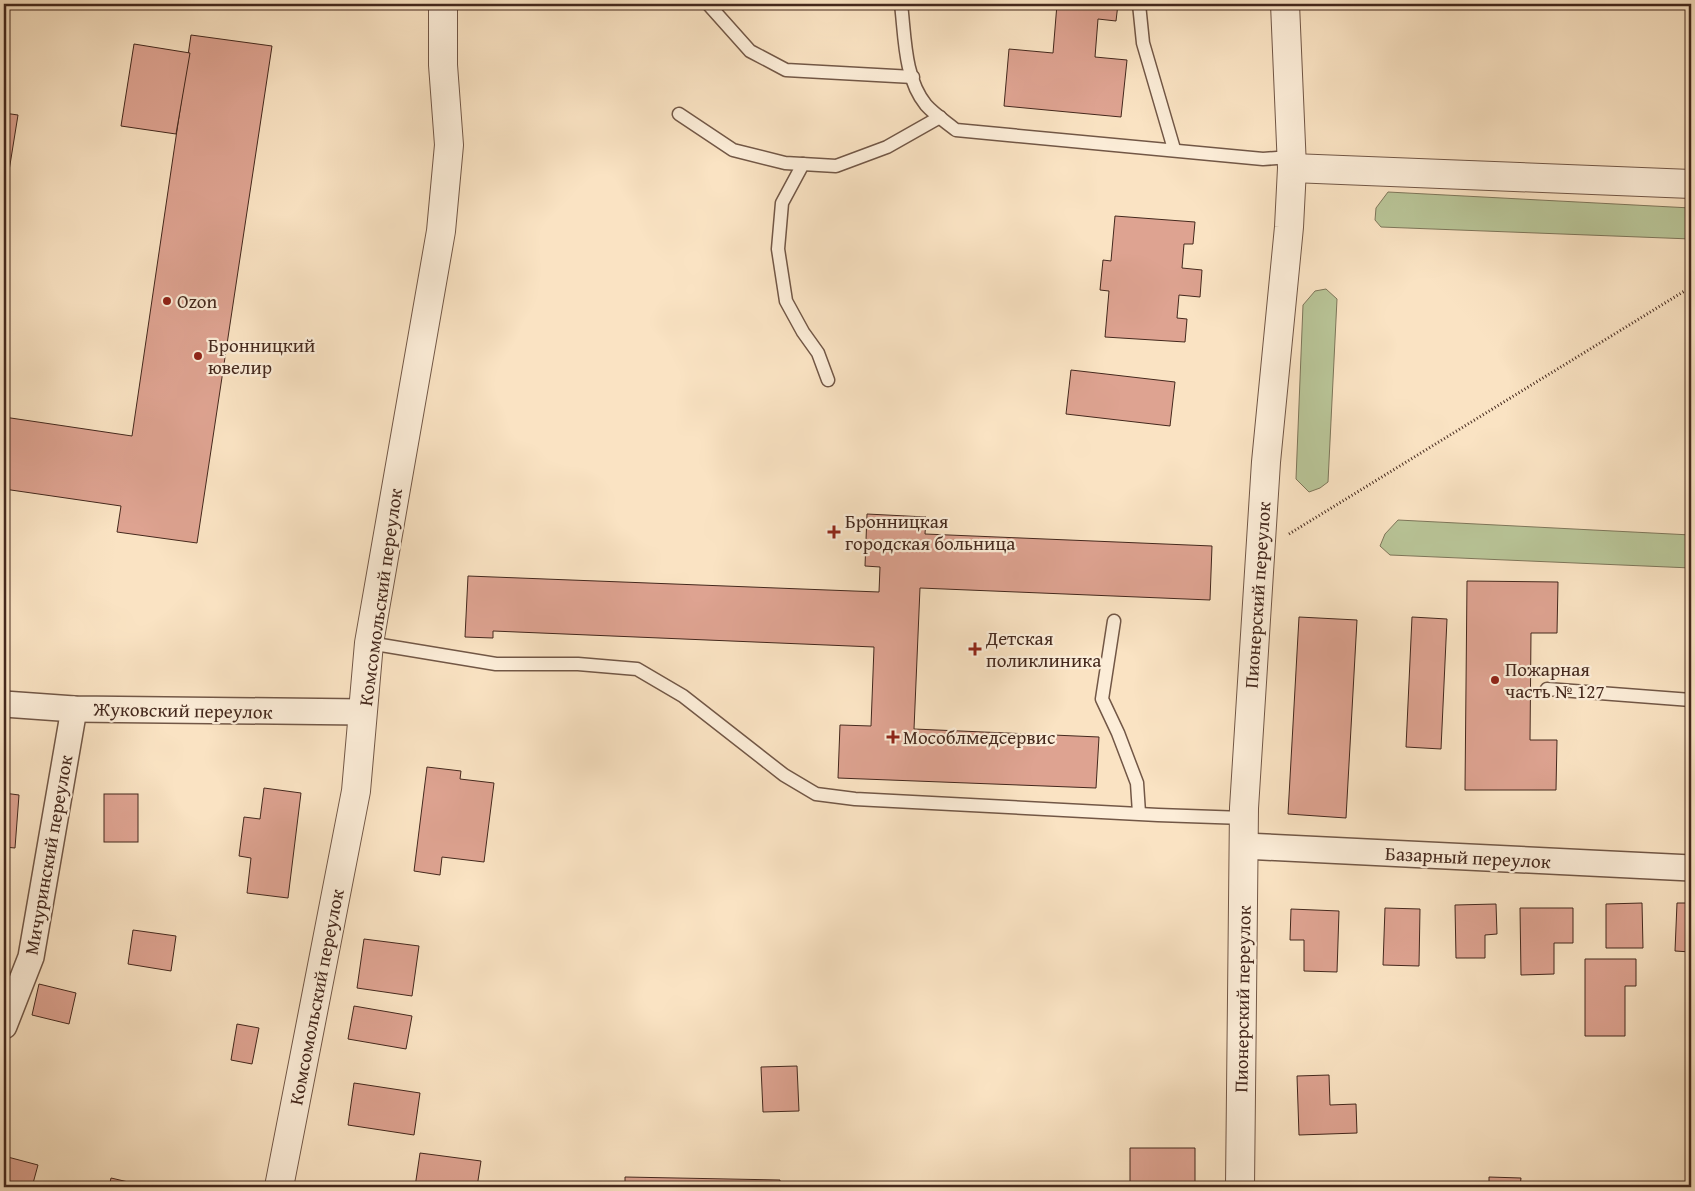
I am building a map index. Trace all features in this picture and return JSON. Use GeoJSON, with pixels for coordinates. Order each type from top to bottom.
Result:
{"type":"FeatureCollection","features":[{"type":"Feature","properties":{"kind":"street","name":"Комсомольский переулок"},"geometry":{"type":"LineString","coordinates":[[279,1187],[356,791],[369,643],[439,240],[449,145],[442,65],[443,4]]}},
{"type":"Feature","properties":{"kind":"street","name":"Пионерский переулок"},"geometry":{"type":"LineString","coordinates":[[1240,1187],[1244,818],[1266,462],[1289,227],[1292,163],[1285,4]]}},
{"type":"Feature","properties":{"kind":"street"},"geometry":{"type":"LineString","coordinates":[[1292,163],[1691,184]]}},
{"type":"Feature","properties":{"kind":"street","name":"Жуковский переулок"},"geometry":{"type":"LineString","coordinates":[[4,704],[74,709],[363,712]]}},
{"type":"Feature","properties":{"kind":"street","name":"Мичуринский переулок"},"geometry":{"type":"LineString","coordinates":[[4,1026],[31,957],[74,709]]}},
{"type":"Feature","properties":{"kind":"street","name":"Базарный переулок"},"geometry":{"type":"LineString","coordinates":[[1244,846],[1691,868]]}},
{"type":"Feature","properties":{"kind":"lane"},"geometry":{"type":"LineString","coordinates":[[708,4],[750,52],[786,70],[913,77]]}},
{"type":"Feature","properties":{"kind":"lane"},"geometry":{"type":"LineString","coordinates":[[901,4],[907,59],[919,95],[927,106],[956,130],[1174,149],[1292,163]]}},
{"type":"Feature","properties":{"kind":"lane"},"geometry":{"type":"LineString","coordinates":[[1139,4],[1143,43],[1174,149]]}},
{"type":"Feature","properties":{"kind":"lane"},"geometry":{"type":"LineString","coordinates":[[679,114],[733,150],[785,163],[836,166],[887,147],[940,117]]}},
{"type":"Feature","properties":{"kind":"lane"},"geometry":{"type":"LineString","coordinates":[[803,164],[782,203],[778,249],[786,301],[802,332],[818,353],[828,380]]}},
{"type":"Feature","properties":{"kind":"lane"},"geometry":{"type":"LineString","coordinates":[[1114,621],[1102,699],[1137,783],[1139,813]]}},
{"type":"Feature","properties":{"kind":"lane"},"geometry":{"type":"LineString","coordinates":[[369,643],[496,664],[578,664],[637,669],[683,696],[784,775],[816,794],[855,799],[1244,818]]}},
{"type":"Feature","properties":{"kind":"lane"},"geometry":{"type":"LineString","coordinates":[[1547,689],[1691,700]]}},
{"type":"Feature","properties":{"kind":"path"},"geometry":{"type":"LineString","coordinates":[[1260,552],[1691,287]]}},
{"type":"Feature","properties":{"kind":"green space"},"geometry":{"type":"Polygon","coordinates":[[[1388,192],[1691,208],[1691,239],[1381,227],[1375,220],[1376,208],[1388,192]]]}},
{"type":"Feature","properties":{"kind":"green space"},"geometry":{"type":"Polygon","coordinates":[[[1326,289],[1337,299],[1328,482],[1320,488],[1309,492],[1296,479],[1303,305],[1315,291],[1326,289]]]}},
{"type":"Feature","properties":{"kind":"green space"},"geometry":{"type":"Polygon","coordinates":[[[1398,520],[1691,535],[1691,568],[1390,555],[1380,546],[1385,534],[1398,520]]]}},
{"type":"Feature","properties":{"kind":"building"},"geometry":{"type":"Polygon","coordinates":[[[1057,4],[1118,4],[1116,21],[1098,19],[1095,57],[1127,60],[1121,117],[1004,106],[1009,49],[1053,53],[1057,4]]]}},
{"type":"Feature","properties":{"kind":"building"},"geometry":{"type":"Polygon","coordinates":[[[191,35],[272,46],[197,543],[117,532],[121,506],[4,489],[4,417],[132,436],[191,35]]]}},
{"type":"Feature","properties":{"kind":"building"},"geometry":{"type":"Polygon","coordinates":[[[134,44],[190,53],[176,134],[121,126],[134,44]]]}},
{"type":"Feature","properties":{"kind":"building"},"geometry":{"type":"Polygon","coordinates":[[[4,113],[18,115],[4,202],[4,113]]]}},
{"type":"Feature","properties":{"kind":"building"},"geometry":{"type":"Polygon","coordinates":[[[1115,216],[1195,222],[1193,244],[1184,244],[1182,268],[1202,270],[1200,297],[1179,295],[1177,318],[1187,319],[1185,342],[1105,337],[1109,291],[1100,290],[1103,260],[1111,261],[1115,216]]]}},
{"type":"Feature","properties":{"kind":"building"},"geometry":{"type":"Polygon","coordinates":[[[1071,370],[1175,382],[1170,426],[1066,414],[1071,370]]]}},
{"type":"Feature","properties":{"kind":"building"},"geometry":{"type":"Polygon","coordinates":[[[867,514],[926,517],[925,534],[1212,546],[1210,600],[920,588],[914,729],[1099,737],[1096,788],[838,778],[840,725],[871,726],[874,647],[493,631],[493,638],[465,637],[468,576],[879,592],[880,567],[865,566],[867,514]]]}},
{"type":"Feature","properties":{"kind":"building"},"geometry":{"type":"Polygon","coordinates":[[[1467,581],[1558,582],[1557,633],[1531,633],[1530,740],[1557,740],[1556,790],[1465,790],[1467,581]]]}},
{"type":"Feature","properties":{"kind":"building"},"geometry":{"type":"Polygon","coordinates":[[[1299,617],[1357,620],[1346,818],[1288,814],[1299,617]]]}},
{"type":"Feature","properties":{"kind":"building"},"geometry":{"type":"Polygon","coordinates":[[[1412,617],[1447,619],[1441,749],[1406,747],[1412,617]]]}},
{"type":"Feature","properties":{"kind":"building"},"geometry":{"type":"Polygon","coordinates":[[[427,767],[461,771],[460,779],[494,783],[484,862],[442,857],[440,875],[414,871],[427,767]]]}},
{"type":"Feature","properties":{"kind":"building"},"geometry":{"type":"Polygon","coordinates":[[[264,788],[301,793],[288,898],[247,893],[251,858],[239,856],[244,817],[260,819],[264,788]]]}},
{"type":"Feature","properties":{"kind":"building"},"geometry":{"type":"Polygon","coordinates":[[[4,793],[19,795],[15,848],[4,847],[4,793]]]}},
{"type":"Feature","properties":{"kind":"building"},"geometry":{"type":"Polygon","coordinates":[[[104,794],[138,794],[138,842],[104,842],[104,794]]]}},
{"type":"Feature","properties":{"kind":"building"},"geometry":{"type":"Polygon","coordinates":[[[1642,903],[1643,948],[1606,948],[1606,904],[1642,903]]]}},
{"type":"Feature","properties":{"kind":"building"},"geometry":{"type":"Polygon","coordinates":[[[1677,903],[1691,903],[1691,952],[1675,951],[1677,903]]]}},
{"type":"Feature","properties":{"kind":"building"},"geometry":{"type":"Polygon","coordinates":[[[1496,904],[1497,934],[1485,935],[1485,958],[1456,958],[1455,905],[1496,904]]]}},
{"type":"Feature","properties":{"kind":"building"},"geometry":{"type":"Polygon","coordinates":[[[1385,908],[1420,909],[1419,966],[1383,965],[1385,908]]]}},
{"type":"Feature","properties":{"kind":"building"},"geometry":{"type":"Polygon","coordinates":[[[1520,908],[1573,908],[1573,943],[1554,943],[1554,974],[1521,975],[1520,908]]]}},
{"type":"Feature","properties":{"kind":"building"},"geometry":{"type":"Polygon","coordinates":[[[1291,909],[1339,911],[1337,972],[1304,971],[1304,940],[1290,940],[1291,909]]]}},
{"type":"Feature","properties":{"kind":"building"},"geometry":{"type":"Polygon","coordinates":[[[133,930],[176,936],[171,971],[128,964],[133,930]]]}},
{"type":"Feature","properties":{"kind":"building"},"geometry":{"type":"Polygon","coordinates":[[[364,939],[419,946],[412,996],[357,988],[364,939]]]}},
{"type":"Feature","properties":{"kind":"building"},"geometry":{"type":"Polygon","coordinates":[[[1585,959],[1636,959],[1636,986],[1625,986],[1625,1036],[1585,1036],[1585,959]]]}},
{"type":"Feature","properties":{"kind":"building"},"geometry":{"type":"Polygon","coordinates":[[[39,984],[76,993],[69,1024],[32,1015],[39,984]]]}},
{"type":"Feature","properties":{"kind":"building"},"geometry":{"type":"Polygon","coordinates":[[[354,1006],[412,1016],[406,1049],[348,1039],[354,1006]]]}},
{"type":"Feature","properties":{"kind":"building"},"geometry":{"type":"Polygon","coordinates":[[[237,1024],[259,1028],[252,1064],[231,1060],[237,1024]]]}},
{"type":"Feature","properties":{"kind":"building"},"geometry":{"type":"Polygon","coordinates":[[[797,1066],[799,1111],[763,1112],[761,1067],[797,1066]]]}},
{"type":"Feature","properties":{"kind":"building"},"geometry":{"type":"Polygon","coordinates":[[[1329,1075],[1330,1105],[1356,1104],[1357,1133],[1299,1135],[1297,1076],[1329,1075]]]}},
{"type":"Feature","properties":{"kind":"building"},"geometry":{"type":"Polygon","coordinates":[[[354,1083],[420,1093],[414,1135],[348,1125],[354,1083]]]}},
{"type":"Feature","properties":{"kind":"building"},"geometry":{"type":"Polygon","coordinates":[[[1130,1148],[1195,1148],[1195,1187],[1130,1186],[1130,1148]]]}},
{"type":"Feature","properties":{"kind":"building"},"geometry":{"type":"Polygon","coordinates":[[[420,1153],[481,1161],[477,1187],[415,1187],[420,1153]]]}},
{"type":"Feature","properties":{"kind":"building"},"geometry":{"type":"Polygon","coordinates":[[[4,1156],[38,1165],[32,1187],[4,1182],[4,1156]]]}},
{"type":"Feature","properties":{"kind":"building"},"geometry":{"type":"Polygon","coordinates":[[[625,1177],[780,1180],[780,1187],[625,1187],[625,1177]]]}},
{"type":"Feature","properties":{"kind":"building"},"geometry":{"type":"Polygon","coordinates":[[[1489,1177],[1521,1178],[1520,1187],[1489,1187],[1489,1177]]]}},
{"type":"Feature","properties":{"kind":"building"},"geometry":{"type":"Polygon","coordinates":[[[111,1178],[150,1187],[109,1187],[111,1178]]]}},
{"type":"Feature","properties":{"kind":"building"},"geometry":{"type":"Polygon","coordinates":[[[1369,1182],[1369,1187],[1306,1187],[1306,1186],[1369,1182]]]}},
{"type":"Feature","properties":{"kind":"place","name":"Ozon"},"geometry":{"type":"Point","coordinates":[167,301]}},
{"type":"Feature","properties":{"kind":"place","name":"Бронницкий ювелир"},"geometry":{"type":"Point","coordinates":[198,356]}},
{"type":"Feature","properties":{"kind":"place","name":"Бронницкая городская больница"},"geometry":{"type":"Point","coordinates":[834,532]}},
{"type":"Feature","properties":{"kind":"place","name":"Детская поликлиника"},"geometry":{"type":"Point","coordinates":[975,649]}},
{"type":"Feature","properties":{"kind":"place","name":"Пожарная часть № 127"},"geometry":{"type":"Point","coordinates":[1495,680]}},
{"type":"Feature","properties":{"kind":"place","name":"Мособлмедсервис"},"geometry":{"type":"Point","coordinates":[893,737]}}]}
